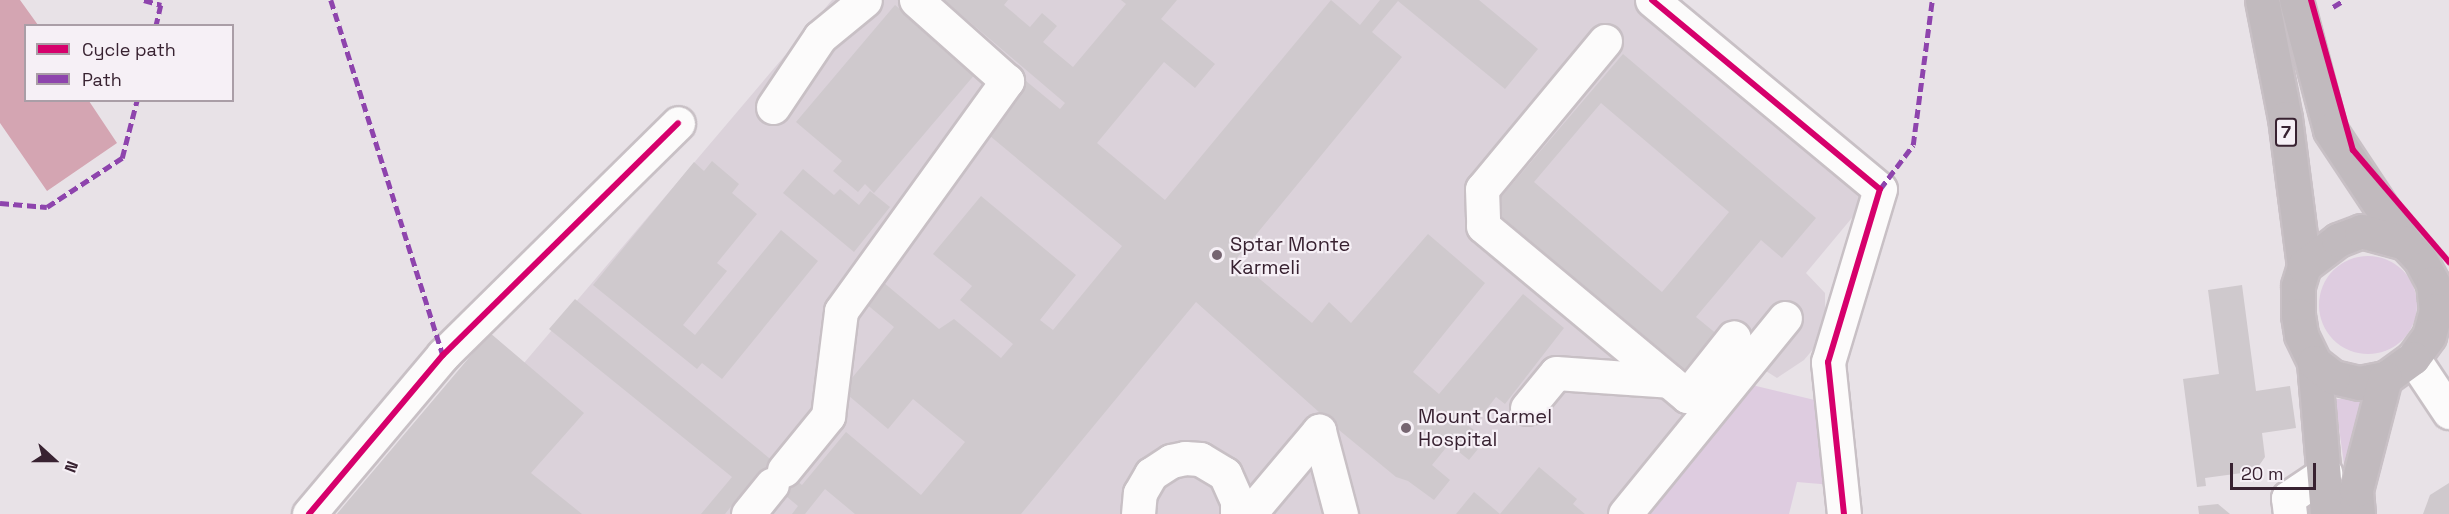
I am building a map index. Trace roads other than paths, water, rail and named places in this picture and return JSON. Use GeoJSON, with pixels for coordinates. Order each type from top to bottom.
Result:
{"type":"FeatureCollection","features":[{"type":"Feature","properties":{"kind":"highway","name":"7"},"geometry":{"type":"LineString","coordinates":[[2262,0],[2284,118],[2304,266],[2298,286],[2298,315],[2301,335],[2314,362],[2327,514]]}},
{"type":"Feature","properties":{"kind":"highway","name":"7"},"geometry":{"type":"LineString","coordinates":[[2296,0],[2330,130],[2405,243],[2420,259],[2433,283],[2436,310],[2429,336],[2413,358],[2385,378],[2359,383],[2333,377],[2314,362]]}},
{"type":"Feature","properties":{"kind":"highway"},"geometry":{"type":"LineString","coordinates":[[2304,266],[2338,240],[2361,231],[2405,243]]}},
{"type":"Feature","properties":{"kind":"highway"},"geometry":{"type":"LineString","coordinates":[[2358,514],[2356,490],[2385,378]]}},
{"type":"Feature","properties":{"kind":"street"},"geometry":{"type":"LineString","coordinates":[[773,107],[820,37],[865,0]]}},
{"type":"Feature","properties":{"kind":"street"},"geometry":{"type":"LineString","coordinates":[[748,514],[828,416],[841,311],[1006,81],[916,0]]}},
{"type":"Feature","properties":{"kind":"street"},"geometry":{"type":"LineString","coordinates":[[1652,0],[1880,189],[1828,362],[1844,514]]}},
{"type":"Feature","properties":{"kind":"street"},"geometry":{"type":"LineString","coordinates":[[1605,41],[1482,189],[1483,226],[1687,396],[1734,337]]}},
{"type":"Feature","properties":{"kind":"street"},"geometry":{"type":"LineString","coordinates":[[309,514],[443,355],[678,123]]}},
{"type":"Feature","properties":{"kind":"street"},"geometry":{"type":"LineString","coordinates":[[1625,514],[1785,318]]}},
{"type":"Feature","properties":{"kind":"street"},"geometry":{"type":"LineString","coordinates":[[2413,358],[2449,412]]}},
{"type":"Feature","properties":{"kind":"street"},"geometry":{"type":"LineString","coordinates":[[1527,408],[1556,373],[1669,381]]}},
{"type":"Feature","properties":{"kind":"street"},"geometry":{"type":"LineString","coordinates":[[1249,514],[1319,431],[1341,514]]}},
{"type":"Feature","properties":{"kind":"street"},"geometry":{"type":"LineString","coordinates":[[1138,514],[1140,493],[1151,474],[1171,460],[1185,458],[1200,459],[1225,474],[1235,494],[1237,514]]}},
{"type":"Feature","properties":{"kind":"street"},"geometry":{"type":"LineString","coordinates":[[2290,514],[2288,498],[2325,473]]}},
{"type":"Feature","properties":{"kind":"place","name":"Sptar Monte Karmeli"},"geometry":{"type":"Point","coordinates":[1217,255]}},
{"type":"Feature","properties":{"kind":"place","name":"Mount Carmel Hospital"},"geometry":{"type":"Point","coordinates":[1406,428]}}]}
